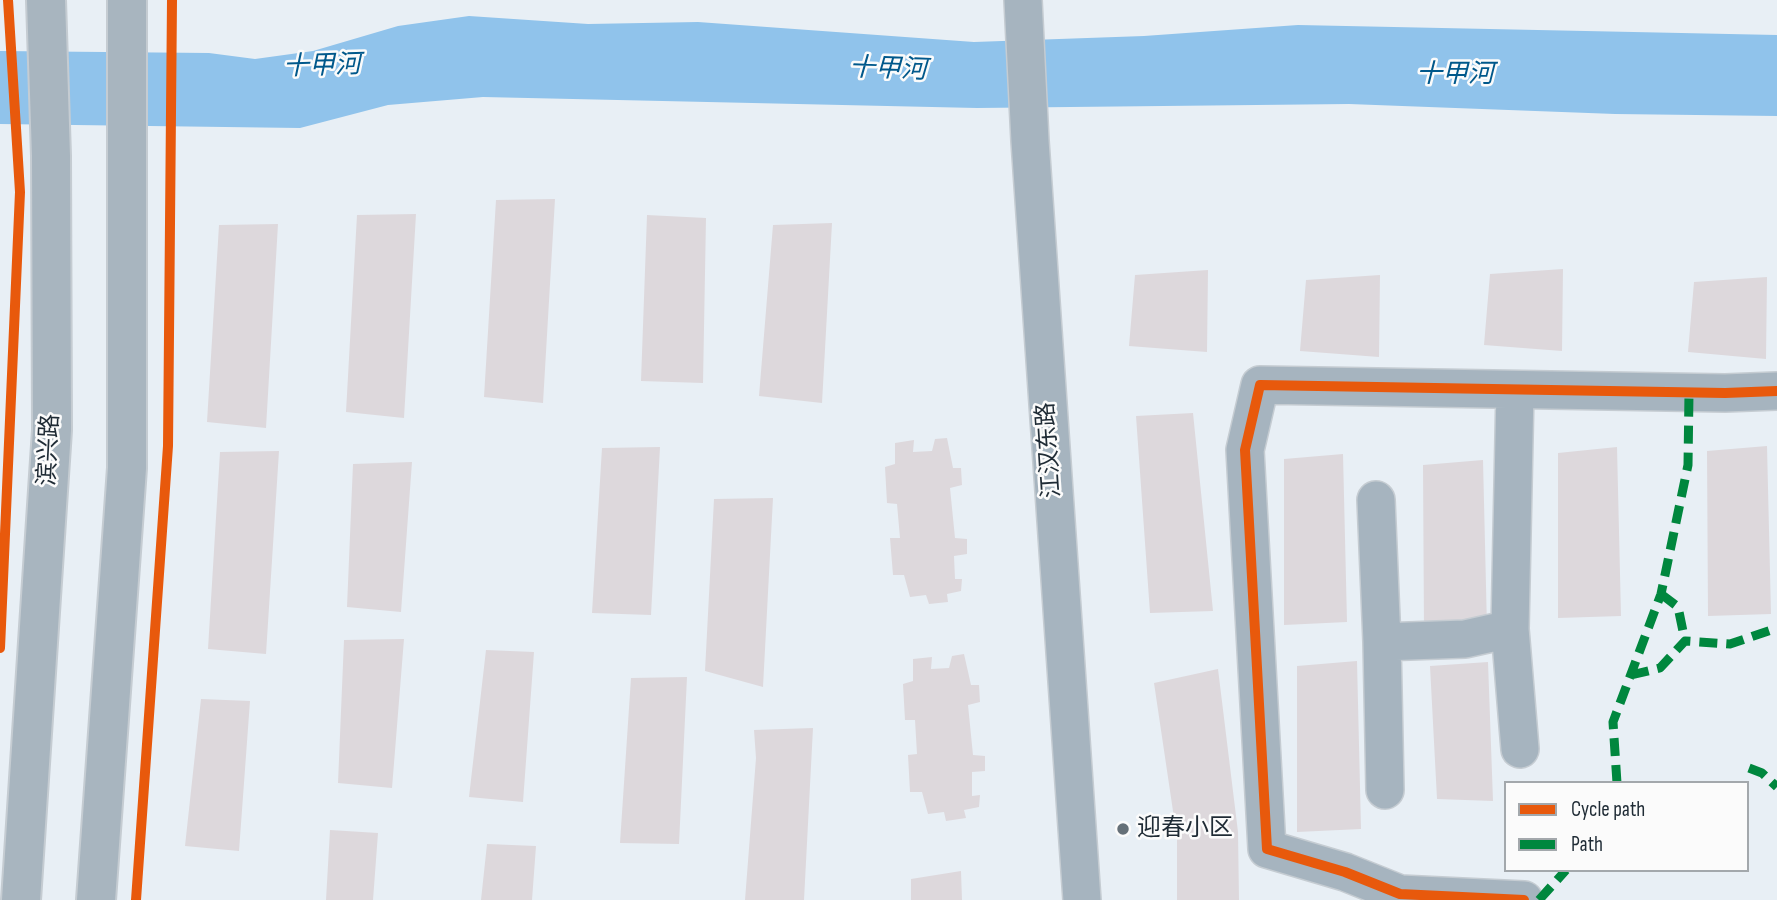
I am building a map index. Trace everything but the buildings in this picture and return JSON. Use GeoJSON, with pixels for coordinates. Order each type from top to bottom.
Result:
{"type":"FeatureCollection","features":[{"type":"Feature","properties":{"kind":"main road","name":"滨兴路"},"geometry":{"type":"LineString","coordinates":[[21,900],[52,430],[51,156],[47,13]]}},
{"type":"Feature","properties":{"kind":"main road"},"geometry":{"type":"LineString","coordinates":[[96,900],[127,468],[127,14]]}},
{"type":"Feature","properties":{"kind":"street","name":"江汉东路"},"geometry":{"type":"LineString","coordinates":[[1023,0],[1030,141],[1082,900]]}},
{"type":"Feature","properties":{"kind":"street"},"geometry":{"type":"LineString","coordinates":[[1524,900],[1400,894],[1345,872],[1267,849],[1245,450],[1260,385],[1777,391]]}},
{"type":"Feature","properties":{"kind":"street"},"geometry":{"type":"LineString","coordinates":[[1515,390],[1510,629],[1520,749]]}},
{"type":"Feature","properties":{"kind":"street"},"geometry":{"type":"LineString","coordinates":[[1376,500],[1385,790]]}},
{"type":"Feature","properties":{"kind":"street"},"geometry":{"type":"LineString","coordinates":[[1382,642],[1465,639],[1510,629]]}},
{"type":"Feature","properties":{"kind":"water","name":"十甲河"},"geometry":{"type":"Polygon","coordinates":[[[469,16],[588,24],[698,22],[974,42],[1144,36],[1298,25],[1777,35],[1777,116],[1615,114],[1349,104],[977,108],[483,97],[388,105],[300,128],[0,124],[0,51],[209,53],[255,59],[313,51],[398,26],[469,16]]]}},
{"type":"Feature","properties":{"kind":"marked path"},"geometry":{"type":"LineString","coordinates":[[1617,781],[1613,722],[1661,594],[1688,465],[1689,393]]}},
{"type":"Feature","properties":{"kind":"marked path"},"geometry":{"type":"LineString","coordinates":[[1661,594],[1678,607],[1685,641]]}},
{"type":"Feature","properties":{"kind":"marked path"},"geometry":{"type":"LineString","coordinates":[[1631,675],[1660,668],[1685,641],[1730,644],[1777,628]]}},
{"type":"Feature","properties":{"kind":"marked path"},"geometry":{"type":"LineString","coordinates":[[1749,768],[1762,773],[1777,787]]}},
{"type":"Feature","properties":{"kind":"marked path"},"geometry":{"type":"LineString","coordinates":[[1539,900],[1564,872]]}},
{"type":"Feature","properties":{"kind":"cycle path"},"geometry":{"type":"LineString","coordinates":[[0,648],[20,192],[8,0]]}},
{"type":"Feature","properties":{"kind":"cycle path"},"geometry":{"type":"LineString","coordinates":[[136,900],[168,446],[172,0]]}},
{"type":"Feature","properties":{"kind":"cycle path"},"geometry":{"type":"LineString","coordinates":[[1524,900],[1400,894],[1345,872],[1267,849],[1245,450],[1260,385],[1725,393],[1777,391]]}},
{"type":"Feature","properties":{"kind":"place","name":"迎春小区"},"geometry":{"type":"Point","coordinates":[1123,829]}}]}
